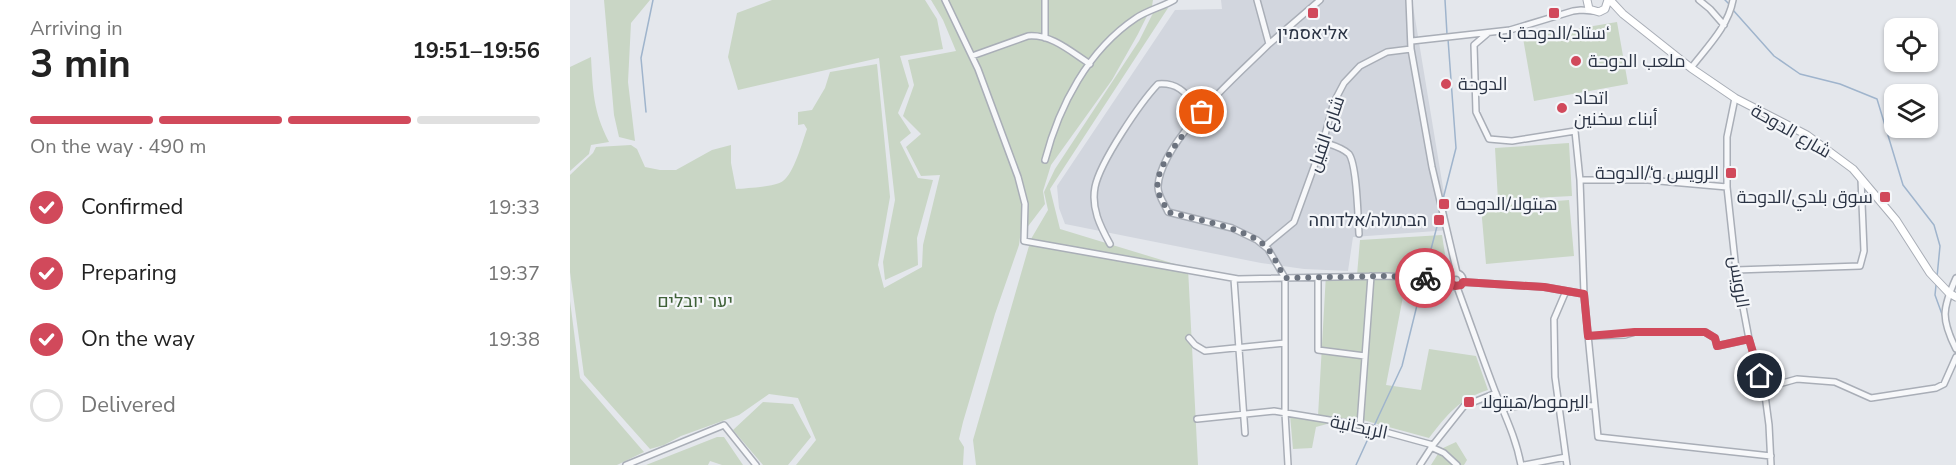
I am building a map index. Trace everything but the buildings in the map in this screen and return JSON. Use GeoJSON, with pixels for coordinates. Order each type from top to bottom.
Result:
{"type":"FeatureCollection","features":[{"type":"Feature","properties":{"kind":"street"},"geometry":{"type":"LineString","coordinates":[[945,0],[991,102],[1023,192],[1024,241],[1234,279],[1371,276],[1450,279]]}},
{"type":"Feature","properties":{"kind":"street"},"geometry":{"type":"LineString","coordinates":[[1045,0],[1045,38]]}},
{"type":"Feature","properties":{"kind":"street"},"geometry":{"type":"LineString","coordinates":[[1045,160],[1054,129],[1065,105],[1090,64],[1120,30],[1136,18],[1174,0]]}},
{"type":"Feature","properties":{"kind":"street"},"geometry":{"type":"LineString","coordinates":[[1257,0],[1269,44]]}},
{"type":"Feature","properties":{"kind":"street"},"geometry":{"type":"LineString","coordinates":[[1288,465],[1285,413],[1285,278],[1265,246],[1232,228],[1168,212],[1157,189],[1162,166],[1174,146],[1202,112],[1269,44],[1320,0]]}},
{"type":"Feature","properties":{"kind":"street"},"geometry":{"type":"LineString","coordinates":[[1409,0],[1411,49],[1432,167],[1457,273],[1461,275],[1463,282]]}},
{"type":"Feature","properties":{"kind":"street"},"geometry":{"type":"LineString","coordinates":[[1573,11],[1587,0],[1589,9],[1597,12],[1605,9],[1609,0]]}},
{"type":"Feature","properties":{"kind":"street","name":"شارع الدوحة"},"geometry":{"type":"LineString","coordinates":[[1609,0],[1691,68],[1735,98],[1806,135],[1853,169],[1896,220],[1930,273],[1952,295]]}},
{"type":"Feature","properties":{"kind":"street"},"geometry":{"type":"LineString","coordinates":[[1699,0],[1724,25]]}},
{"type":"Feature","properties":{"kind":"street"},"geometry":{"type":"LineString","coordinates":[[1691,68],[1724,25],[1731,12],[1733,0]]}},
{"type":"Feature","properties":{"kind":"street"},"geometry":{"type":"LineString","coordinates":[[1412,41],[1524,27],[1581,10],[1625,15]]}},
{"type":"Feature","properties":{"kind":"street"},"geometry":{"type":"LineString","coordinates":[[1488,33],[1474,45],[1474,74],[1476,112],[1489,139],[1512,141],[1575,131],[1580,180],[1584,294],[1598,437],[1771,456]]}},
{"type":"Feature","properties":{"kind":"street"},"geometry":{"type":"LineString","coordinates":[[972,56],[1028,36],[1054,40],[1090,64]]}},
{"type":"Feature","properties":{"kind":"street","name":"شارع الفيل"},"geometry":{"type":"LineString","coordinates":[[1265,246],[1294,222],[1323,142],[1334,102],[1344,84],[1359,66],[1387,52],[1411,49]]}},
{"type":"Feature","properties":{"kind":"street"},"geometry":{"type":"LineString","coordinates":[[1110,244],[1096,218],[1095,187],[1116,144],[1144,99],[1158,84],[1167,83],[1178,86],[1202,112]]}},
{"type":"Feature","properties":{"kind":"street","name":"الرويس"},"geometry":{"type":"LineString","coordinates":[[1735,98],[1727,137],[1727,187],[1736,270],[1749,339],[1765,395],[1770,425],[1771,465]]}},
{"type":"Feature","properties":{"kind":"street"},"geometry":{"type":"LineString","coordinates":[[1323,142],[1342,148],[1350,156],[1359,234]]}},
{"type":"Feature","properties":{"kind":"street"},"geometry":{"type":"LineString","coordinates":[[1736,270],[1860,266],[1864,251],[1861,179]]}},
{"type":"Feature","properties":{"kind":"street"},"geometry":{"type":"LineString","coordinates":[[1580,180],[1648,180],[1727,187]]}},
{"type":"Feature","properties":{"kind":"street"},"geometry":{"type":"LineString","coordinates":[[1450,279],[1453,274],[1457,273]]}},
{"type":"Feature","properties":{"kind":"street"},"geometry":{"type":"LineString","coordinates":[[1360,425],[1371,276]]}},
{"type":"Feature","properties":{"kind":"street"},"geometry":{"type":"LineString","coordinates":[[1318,278],[1318,350],[1365,356]]}},
{"type":"Feature","properties":{"kind":"street"},"geometry":{"type":"LineString","coordinates":[[1956,278],[1945,310],[1945,328],[1956,349]]}},
{"type":"Feature","properties":{"kind":"street"},"geometry":{"type":"LineString","coordinates":[[1234,279],[1245,433]]}},
{"type":"Feature","properties":{"kind":"street"},"geometry":{"type":"LineString","coordinates":[[1450,279],[1451,284],[1457,287],[1518,447],[1522,465],[1566,457]]}},
{"type":"Feature","properties":{"kind":"street"},"geometry":{"type":"LineString","coordinates":[[1457,287],[1463,282],[1544,287],[1584,294]]}},
{"type":"Feature","properties":{"kind":"street"},"geometry":{"type":"LineString","coordinates":[[1566,291],[1554,319],[1555,377],[1567,465]]}},
{"type":"Feature","properties":{"kind":"street"},"geometry":{"type":"LineString","coordinates":[[1588,336],[1635,332],[1705,332],[1715,338],[1717,346],[1749,339]]}},
{"type":"Feature","properties":{"kind":"street"},"geometry":{"type":"LineString","coordinates":[[1189,338],[1204,351],[1285,343]]}},
{"type":"Feature","properties":{"kind":"street"},"geometry":{"type":"LineString","coordinates":[[1765,395],[1779,384],[1797,379],[1835,382],[1871,398],[1936,388],[1944,384],[1956,357]]}},
{"type":"Feature","properties":{"kind":"street"},"geometry":{"type":"LineString","coordinates":[[1420,465],[1464,406],[1496,393]]}},
{"type":"Feature","properties":{"kind":"street"},"geometry":{"type":"LineString","coordinates":[[1503,409],[1533,403],[1595,406]]}},
{"type":"Feature","properties":{"kind":"street","name":"الريحانية"},"geometry":{"type":"LineString","coordinates":[[1197,419],[1275,411],[1360,425],[1432,446],[1457,465]]}},
{"type":"Feature","properties":{"kind":"street"},"geometry":{"type":"LineString","coordinates":[[626,465],[724,425],[756,465]]}},
{"type":"Feature","properties":{"kind":"shaded area"},"geometry":{"type":"Polygon","coordinates":[[[1221,0],[1412,0],[1450,230],[1353,237],[1348,271],[1304,269],[1261,263],[1065,224],[1059,208],[1057,186],[1175,10],[1222,9],[1221,0]]]}},
{"type":"Feature","properties":{"kind":"green space"},"geometry":{"type":"Polygon","coordinates":[[[604,0],[650,0],[631,23],[628,82],[635,141],[619,137],[614,115],[604,0]]]}},
{"type":"Feature","properties":{"kind":"green space"},"geometry":{"type":"Polygon","coordinates":[[[772,0],[925,0],[937,19],[943,49],[900,56],[909,86],[898,113],[911,133],[900,142],[918,178],[933,180],[917,238],[918,265],[885,280],[883,262],[895,200],[879,58],[738,90],[728,57],[737,13],[772,0]]]}},
{"type":"Feature","properties":{"kind":"green space","name":"יער יובלים"},"geometry":{"type":"Polygon","coordinates":[[[931,0],[1153,0],[1138,34],[1112,80],[1051,165],[1043,191],[1045,204],[1026,229],[1021,230],[1019,245],[995,314],[963,422],[959,439],[964,447],[963,465],[796,465],[816,440],[798,398],[769,394],[739,415],[650,449],[584,375],[570,272],[570,175],[593,153],[596,147],[631,145],[637,149],[645,167],[676,170],[712,150],[731,145],[731,163],[736,189],[774,185],[783,181],[791,171],[807,129],[804,124],[798,125],[798,112],[812,110],[825,88],[830,72],[877,64],[890,197],[878,265],[884,288],[922,267],[923,245],[940,175],[921,176],[906,147],[921,134],[903,116],[914,85],[908,60],[956,51],[943,20],[931,0]]]}},
{"type":"Feature","properties":{"kind":"green space"},"geometry":{"type":"Polygon","coordinates":[[[1158,3],[1168,8],[1050,189],[1060,229],[1188,268],[1198,465],[976,465],[973,440],[1031,239],[1048,210],[1044,192],[1055,169],[1139,41],[1158,3]]]}},
{"type":"Feature","properties":{"kind":"green space","name":"ملعب الدوحة"},"geometry":{"type":"Polygon","coordinates":[[[1617,22],[1628,84],[1534,101],[1523,38],[1617,22]]]}},
{"type":"Feature","properties":{"kind":"green space"},"geometry":{"type":"Polygon","coordinates":[[[591,57],[593,91],[597,110],[609,142],[591,145],[589,154],[570,171],[570,67],[591,57]]]}},
{"type":"Feature","properties":{"kind":"green space"},"geometry":{"type":"Polygon","coordinates":[[[1569,143],[1572,196],[1498,200],[1495,148],[1569,143]]]}},
{"type":"Feature","properties":{"kind":"green space"},"geometry":{"type":"Polygon","coordinates":[[[1569,200],[1574,256],[1486,264],[1481,207],[1569,200]]]}},
{"type":"Feature","properties":{"kind":"green space"},"geometry":{"type":"Polygon","coordinates":[[[1442,235],[1447,267],[1439,272],[1407,276],[1386,385],[1421,390],[1429,349],[1476,356],[1488,390],[1461,403],[1429,438],[1352,417],[1316,427],[1312,448],[1293,449],[1290,415],[1318,416],[1326,274],[1357,275],[1360,240],[1442,235]]]}},
{"type":"Feature","properties":{"kind":"green space"},"geometry":{"type":"Polygon","coordinates":[[[570,301],[580,378],[644,452],[617,465],[570,465],[570,301]]]}},
{"type":"Feature","properties":{"kind":"green space"},"geometry":{"type":"Polygon","coordinates":[[[763,402],[793,404],[811,437],[788,465],[763,465],[733,430],[763,402]]]}},
{"type":"Feature","properties":{"kind":"green space"},"geometry":{"type":"Polygon","coordinates":[[[717,437],[724,437],[743,465],[722,465],[710,461],[708,465],[646,465],[717,437]]]}},
{"type":"Feature","properties":{"kind":"green space"},"geometry":{"type":"Polygon","coordinates":[[[1456,442],[1467,460],[1464,465],[1431,465],[1441,449],[1456,442]]]}},
{"type":"Feature","properties":{"kind":"waterway"},"geometry":{"type":"LineString","coordinates":[[646,112],[641,58],[653,0]]}},
{"type":"Feature","properties":{"kind":"waterway"},"geometry":{"type":"LineString","coordinates":[[1445,0],[1447,34]]}},
{"type":"Feature","properties":{"kind":"waterway"},"geometry":{"type":"LineString","coordinates":[[1725,0],[1729,4]]}},
{"type":"Feature","properties":{"kind":"waterway"},"geometry":{"type":"LineString","coordinates":[[1733,10],[1774,56],[1800,74],[1840,84],[1877,99],[1903,185],[1934,225],[1940,246],[1937,277]]}},
{"type":"Feature","properties":{"kind":"waterway"},"geometry":{"type":"LineString","coordinates":[[1442,203],[1456,148],[1448,39]]}},
{"type":"Feature","properties":{"kind":"waterway"},"geometry":{"type":"LineString","coordinates":[[1424,276],[1441,211]]}},
{"type":"Feature","properties":{"kind":"waterway"},"geometry":{"type":"LineString","coordinates":[[1374,426],[1402,366],[1423,281]]}},
{"type":"Feature","properties":{"kind":"waterway"},"geometry":{"type":"LineString","coordinates":[[1936,285],[1935,295],[1943,317]]}},
{"type":"Feature","properties":{"kind":"waterway"},"geometry":{"type":"LineString","coordinates":[[1356,465],[1372,430]]}},
{"type":"Feature","properties":{"kind":"way so far"},"geometry":{"type":"LineString","coordinates":[[1202,112],[1174,146],[1162,166],[1157,189],[1168,212],[1232,228],[1257,240],[1268,249],[1285,278],[1385,276],[1425,278]]}},
{"type":"Feature","properties":{"kind":"place","name":"אליאסמין"},"geometry":{"type":"Point","coordinates":[1313,13]}},
{"type":"Feature","properties":{"kind":"place","name":"ستاد/الدوحة ب‘"},"geometry":{"type":"Point","coordinates":[1554,13]}},
{"type":"Feature","properties":{"kind":"place","name":"ملعب الدوحة"},"geometry":{"type":"Point","coordinates":[1576,61]}},
{"type":"Feature","properties":{"kind":"place","name":"الدوحة"},"geometry":{"type":"Point","coordinates":[1446,84]}},
{"type":"Feature","properties":{"kind":"place","name":"اتحاد أبناء سخنين"},"geometry":{"type":"Point","coordinates":[1562,108]}},
{"type":"Feature","properties":{"kind":"place","name":"الرويس و‘/الدوحة"},"geometry":{"type":"Point","coordinates":[1731,173]}},
{"type":"Feature","properties":{"kind":"place","name":"سوق بلدي/الدوحة"},"geometry":{"type":"Point","coordinates":[1885,197]}},
{"type":"Feature","properties":{"kind":"place","name":"هبتولا/الدوحة"},"geometry":{"type":"Point","coordinates":[1444,204]}},
{"type":"Feature","properties":{"kind":"place","name":"הבתולה/אלדוחה"},"geometry":{"type":"Point","coordinates":[1439,220]}},
{"type":"Feature","properties":{"kind":"place","name":"اليرموط/هبتولا"},"geometry":{"type":"Point","coordinates":[1469,402]}},
{"type":"Feature","properties":{"kind":"route"},"geometry":{"type":"LineString","coordinates":[[1425,278],[1450,279],[1453,286],[1459,286],[1463,282],[1544,287],[1584,294],[1588,336],[1624,335],[1635,332],[1705,332],[1715,338],[1717,346],[1749,339],[1760,376]]}}]}
